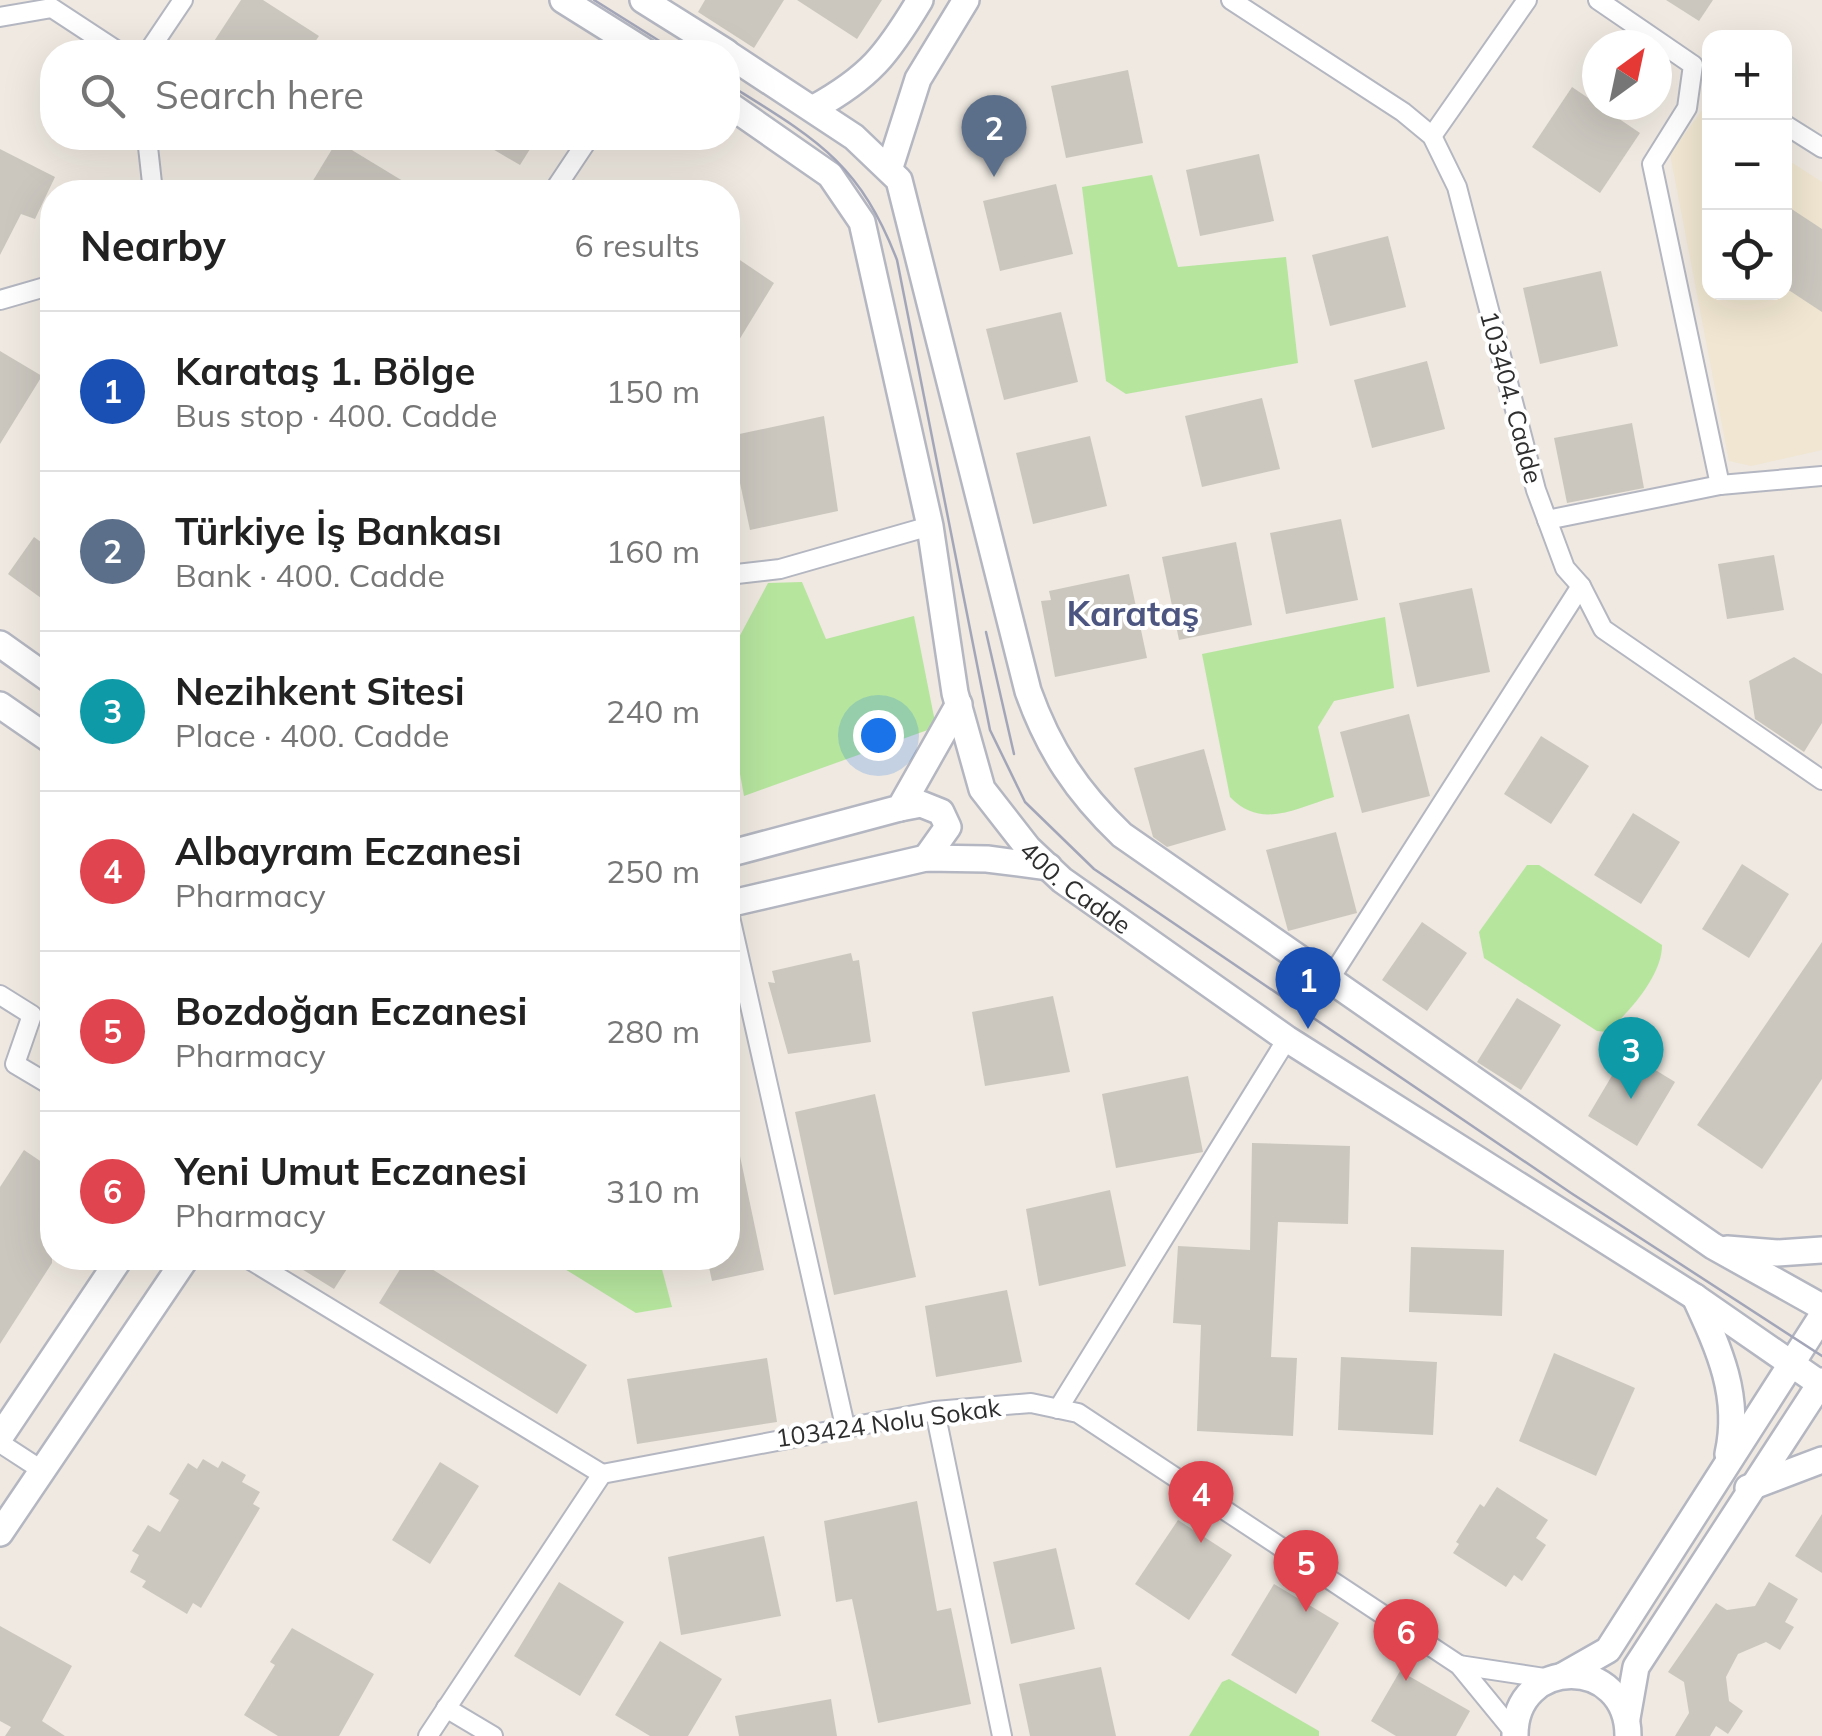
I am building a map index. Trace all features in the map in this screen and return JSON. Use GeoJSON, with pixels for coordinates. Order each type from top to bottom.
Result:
{"type":"FeatureCollection","features":[{"type":"Feature","properties":{"kind":"main road"},"geometry":{"type":"LineString","coordinates":[[563,0],[627,40]]}},
{"type":"Feature","properties":{"kind":"main road"},"geometry":{"type":"LineString","coordinates":[[643,0],[706,40]]}},
{"type":"Feature","properties":{"kind":"main road"},"geometry":{"type":"LineString","coordinates":[[814,108],[856,84],[891,48],[920,0]]}},
{"type":"Feature","properties":{"kind":"main road"},"geometry":{"type":"LineString","coordinates":[[890,167],[918,79],[966,0]]}},
{"type":"Feature","properties":{"kind":"main road"},"geometry":{"type":"LineString","coordinates":[[740,61],[814,108],[890,167],[898,180],[920,252],[1028,691],[1044,735],[1088,802],[1122,835],[1713,1246],[1822,1307]]}},
{"type":"Feature","properties":{"kind":"main road","name":"400. Cadde"},"geometry":{"type":"LineString","coordinates":[[740,112],[830,175],[862,222],[930,526],[959,704],[982,789],[1049,867],[1287,1038],[1695,1297],[1821,1383]]}},
{"type":"Feature","properties":{"kind":"main road"},"geometry":{"type":"LineString","coordinates":[[0,644],[40,672]]}},
{"type":"Feature","properties":{"kind":"main road"},"geometry":{"type":"LineString","coordinates":[[900,808],[959,704]]}},
{"type":"Feature","properties":{"kind":"main road"},"geometry":{"type":"LineString","coordinates":[[0,705],[40,733]]}},
{"type":"Feature","properties":{"kind":"main road"},"geometry":{"type":"LineString","coordinates":[[740,851],[921,804],[940,812],[948,827],[926,858]]}},
{"type":"Feature","properties":{"kind":"main road"},"geometry":{"type":"LineString","coordinates":[[740,903],[926,858],[987,859],[1049,867]]}},
{"type":"Feature","properties":{"kind":"main road"},"geometry":{"type":"LineString","coordinates":[[1713,1246],[1777,1253],[1822,1250]]}},
{"type":"Feature","properties":{"kind":"main road"},"geometry":{"type":"LineString","coordinates":[[0,1440],[112,1270]]}},
{"type":"Feature","properties":{"kind":"main road"},"geometry":{"type":"LineString","coordinates":[[0,1533],[178,1270]]}},
{"type":"Feature","properties":{"kind":"main road"},"geometry":{"type":"LineString","coordinates":[[1695,1297],[1731,1387],[1734,1426],[1725,1468]]}},
{"type":"Feature","properties":{"kind":"main road"},"geometry":{"type":"LineString","coordinates":[[1515,1734],[1521,1705],[1558,1677],[1608,1650],[1822,1316]]}},
{"type":"Feature","properties":{"kind":"main road"},"geometry":{"type":"LineString","coordinates":[[1629,1731],[1636,1666],[1748,1488],[1821,1383]]}},
{"type":"Feature","properties":{"kind":"main road"},"geometry":{"type":"LineString","coordinates":[[1748,1488],[1822,1460]]}},
{"type":"Feature","properties":{"kind":"main road"},"geometry":{"type":"LineString","coordinates":[[1558,1677],[1604,1685],[1629,1731]]}},
{"type":"Feature","properties":{"kind":"street"},"geometry":{"type":"LineString","coordinates":[[156,40],[184,0]]}},
{"type":"Feature","properties":{"kind":"street","name":"103404. Cadde"},"geometry":{"type":"LineString","coordinates":[[1231,0],[1403,112],[1432,136],[1457,187],[1547,520],[1565,568],[1581,586],[1604,629],[1822,780]]}},
{"type":"Feature","properties":{"kind":"street"},"geometry":{"type":"LineString","coordinates":[[1432,136],[1527,0]]}},
{"type":"Feature","properties":{"kind":"street"},"geometry":{"type":"LineString","coordinates":[[1598,0],[1702,71]]}},
{"type":"Feature","properties":{"kind":"street"},"geometry":{"type":"LineString","coordinates":[[0,17],[54,4],[104,40]]}},
{"type":"Feature","properties":{"kind":"street"},"geometry":{"type":"LineString","coordinates":[[1693,65],[1687,108],[1652,164],[1720,485]]}},
{"type":"Feature","properties":{"kind":"street"},"geometry":{"type":"LineString","coordinates":[[1792,129],[1822,148]]}},
{"type":"Feature","properties":{"kind":"street"},"geometry":{"type":"LineString","coordinates":[[148,150],[152,180]]}},
{"type":"Feature","properties":{"kind":"street"},"geometry":{"type":"LineString","coordinates":[[561,180],[581,150]]}},
{"type":"Feature","properties":{"kind":"street"},"geometry":{"type":"LineString","coordinates":[[0,300],[40,288]]}},
{"type":"Feature","properties":{"kind":"street"},"geometry":{"type":"LineString","coordinates":[[1547,520],[1720,485],[1822,476]]}},
{"type":"Feature","properties":{"kind":"street"},"geometry":{"type":"LineString","coordinates":[[740,575],[780,569],[930,526]]}},
{"type":"Feature","properties":{"kind":"street"},"geometry":{"type":"LineString","coordinates":[[1331,977],[1581,586]]}},
{"type":"Feature","properties":{"kind":"street"},"geometry":{"type":"LineString","coordinates":[[740,959],[845,1426]]}},
{"type":"Feature","properties":{"kind":"street"},"geometry":{"type":"LineString","coordinates":[[0,995],[32,1015],[16,1064],[40,1079]]}},
{"type":"Feature","properties":{"kind":"street"},"geometry":{"type":"LineString","coordinates":[[1058,1409],[1287,1038]]}},
{"type":"Feature","properties":{"kind":"street"},"geometry":{"type":"LineString","coordinates":[[266,1270],[602,1474],[428,1736]]}},
{"type":"Feature","properties":{"kind":"street","name":"103424 Nolu Sokak"},"geometry":{"type":"LineString","coordinates":[[602,1474],[935,1411],[1032,1403],[1078,1413],[1460,1665],[1515,1734]]}},
{"type":"Feature","properties":{"kind":"street"},"geometry":{"type":"LineString","coordinates":[[935,1411],[1002,1736]]}},
{"type":"Feature","properties":{"kind":"street"},"geometry":{"type":"LineString","coordinates":[[0,1440],[40,1469]]}},
{"type":"Feature","properties":{"kind":"street","name":"103424 Nolu Sokak"},"geometry":{"type":"LineString","coordinates":[[1460,1665],[1558,1677]]}},
{"type":"Feature","properties":{"kind":"street"},"geometry":{"type":"LineString","coordinates":[[446,1708],[493,1736]]}},
{"type":"Feature","properties":{"kind":"shaded area"},"geometry":{"type":"Polygon","coordinates":[[[1702,110],[1702,300],[1792,300],[1792,163],[1822,182],[1822,450],[1751,466],[1729,461],[1670,154],[1702,110]]]}},
{"type":"Feature","properties":{"kind":"green space"},"geometry":{"type":"Polygon","coordinates":[[[1152,175],[1178,267],[1286,257],[1298,363],[1126,394],[1106,381],[1082,187],[1152,175]]]}},
{"type":"Feature","properties":{"kind":"green space"},"geometry":{"type":"Polygon","coordinates":[[[802,582],[826,639],[914,616],[936,727],[744,796],[740,774],[740,636],[768,583],[802,582]]]}},
{"type":"Feature","properties":{"kind":"green space"},"geometry":{"type":"Polygon","coordinates":[[[1385,617],[1394,688],[1334,701],[1318,727],[1334,797],[1279,814],[1242,807],[1230,797],[1202,654],[1385,617]]]}},
{"type":"Feature","properties":{"kind":"green space"},"geometry":{"type":"Polygon","coordinates":[[[1527,865],[1539,865],[1662,945],[1650,981],[1607,1032],[1597,1031],[1484,958],[1479,932],[1527,865]]]}},
{"type":"Feature","properties":{"kind":"green space"},"geometry":{"type":"Polygon","coordinates":[[[566,1270],[662,1270],[672,1307],[636,1313],[566,1270]]]}},
{"type":"Feature","properties":{"kind":"green space"},"geometry":{"type":"Polygon","coordinates":[[[1229,1679],[1319,1731],[1319,1736],[1189,1736],[1222,1682],[1229,1679]]]}},
{"type":"Feature","properties":{"kind":"building"},"geometry":{"type":"Polygon","coordinates":[[[241,0],[263,0],[319,36],[316,40],[215,40],[241,0]]]}},
{"type":"Feature","properties":{"kind":"building"},"geometry":{"type":"Polygon","coordinates":[[[705,0],[784,0],[754,48],[698,12],[705,0]]]}},
{"type":"Feature","properties":{"kind":"building"},"geometry":{"type":"Polygon","coordinates":[[[797,0],[882,0],[857,39],[797,0]]]}},
{"type":"Feature","properties":{"kind":"building"},"geometry":{"type":"Polygon","coordinates":[[[1666,0],[1713,0],[1699,21],[1666,0]]]}},
{"type":"Feature","properties":{"kind":"building"},"geometry":{"type":"Polygon","coordinates":[[[1128,70],[1143,143],[1066,158],[1051,86],[1128,70]]]}},
{"type":"Feature","properties":{"kind":"building"},"geometry":{"type":"Polygon","coordinates":[[[1572,87],[1582,94],[1582,120],[1621,120],[1640,133],[1600,193],[1532,147],[1572,87]]]}},
{"type":"Feature","properties":{"kind":"building"},"geometry":{"type":"Polygon","coordinates":[[[0,149],[55,177],[40,180],[40,208],[35,219],[21,214],[0,255],[0,149]]]}},
{"type":"Feature","properties":{"kind":"building"},"geometry":{"type":"Polygon","coordinates":[[[332,150],[352,150],[401,180],[313,180],[332,150]]]}},
{"type":"Feature","properties":{"kind":"building"},"geometry":{"type":"Polygon","coordinates":[[[494,150],[529,150],[520,165],[494,150]]]}},
{"type":"Feature","properties":{"kind":"building"},"geometry":{"type":"Polygon","coordinates":[[[1259,154],[1274,221],[1200,236],[1186,170],[1259,154]]]}},
{"type":"Feature","properties":{"kind":"building"},"geometry":{"type":"Polygon","coordinates":[[[1056,184],[1073,254],[1000,271],[983,201],[1056,184]]]}},
{"type":"Feature","properties":{"kind":"building"},"geometry":{"type":"Polygon","coordinates":[[[1792,209],[1822,229],[1822,312],[1792,292],[1792,209]]]}},
{"type":"Feature","properties":{"kind":"building"},"geometry":{"type":"Polygon","coordinates":[[[1388,236],[1406,307],[1330,326],[1312,255],[1388,236]]]}},
{"type":"Feature","properties":{"kind":"building"},"geometry":{"type":"Polygon","coordinates":[[[740,260],[774,283],[740,338],[740,260]]]}},
{"type":"Feature","properties":{"kind":"building"},"geometry":{"type":"Polygon","coordinates":[[[1601,271],[1618,346],[1540,364],[1523,288],[1601,271]]]}},
{"type":"Feature","properties":{"kind":"building"},"geometry":{"type":"Polygon","coordinates":[[[1061,312],[1078,382],[1004,400],[986,329],[1061,312]]]}},
{"type":"Feature","properties":{"kind":"building"},"geometry":{"type":"Polygon","coordinates":[[[0,351],[40,375],[40,379],[0,444],[0,351]]]}},
{"type":"Feature","properties":{"kind":"building"},"geometry":{"type":"Polygon","coordinates":[[[1427,361],[1445,429],[1372,448],[1354,380],[1427,361]]]}},
{"type":"Feature","properties":{"kind":"building"},"geometry":{"type":"Polygon","coordinates":[[[1262,398],[1280,469],[1202,487],[1185,416],[1262,398]]]}},
{"type":"Feature","properties":{"kind":"building"},"geometry":{"type":"Polygon","coordinates":[[[824,416],[838,511],[750,530],[740,483],[740,434],[824,416]]]}},
{"type":"Feature","properties":{"kind":"building"},"geometry":{"type":"Polygon","coordinates":[[[1632,423],[1644,488],[1567,503],[1554,438],[1632,423]]]}},
{"type":"Feature","properties":{"kind":"building"},"geometry":{"type":"Polygon","coordinates":[[[1090,436],[1107,506],[1033,524],[1016,453],[1090,436]]]}},
{"type":"Feature","properties":{"kind":"building"},"geometry":{"type":"Polygon","coordinates":[[[1341,519],[1358,600],[1286,614],[1270,533],[1341,519]]]}},
{"type":"Feature","properties":{"kind":"building"},"geometry":{"type":"Polygon","coordinates":[[[34,537],[40,541],[40,597],[8,574],[34,537]]]}},
{"type":"Feature","properties":{"kind":"building"},"geometry":{"type":"Polygon","coordinates":[[[1236,542],[1252,625],[1179,640],[1162,557],[1236,542]]]}},
{"type":"Feature","properties":{"kind":"building"},"geometry":{"type":"Polygon","coordinates":[[[1774,555],[1784,610],[1727,619],[1718,564],[1774,555]]]}},
{"type":"Feature","properties":{"kind":"building"},"geometry":{"type":"Polygon","coordinates":[[[1129,574],[1147,658],[1055,677],[1041,601],[1051,600],[1049,591],[1129,574]]]}},
{"type":"Feature","properties":{"kind":"building"},"geometry":{"type":"Polygon","coordinates":[[[1472,588],[1490,672],[1417,687],[1399,603],[1472,588]]]}},
{"type":"Feature","properties":{"kind":"building"},"geometry":{"type":"Polygon","coordinates":[[[1794,657],[1822,674],[1822,723],[1804,752],[1755,719],[1749,681],[1794,657]]]}},
{"type":"Feature","properties":{"kind":"building"},"geometry":{"type":"Polygon","coordinates":[[[1409,714],[1430,796],[1362,813],[1340,732],[1409,714]]]}},
{"type":"Feature","properties":{"kind":"building"},"geometry":{"type":"Polygon","coordinates":[[[1541,736],[1589,766],[1551,824],[1504,794],[1541,736]]]}},
{"type":"Feature","properties":{"kind":"building"},"geometry":{"type":"Polygon","coordinates":[[[1204,749],[1226,830],[1167,847],[1153,837],[1134,768],[1204,749]]]}},
{"type":"Feature","properties":{"kind":"building"},"geometry":{"type":"Polygon","coordinates":[[[1633,813],[1680,842],[1641,904],[1594,875],[1633,813]]]}},
{"type":"Feature","properties":{"kind":"building"},"geometry":{"type":"Polygon","coordinates":[[[1336,832],[1357,913],[1288,931],[1266,850],[1336,832]]]}},
{"type":"Feature","properties":{"kind":"building"},"geometry":{"type":"Polygon","coordinates":[[[1742,864],[1789,894],[1749,958],[1702,929],[1742,864]]]}},
{"type":"Feature","properties":{"kind":"building"},"geometry":{"type":"Polygon","coordinates":[[[1422,922],[1467,953],[1427,1011],[1382,980],[1422,922]]]}},
{"type":"Feature","properties":{"kind":"building"},"geometry":{"type":"Polygon","coordinates":[[[1822,942],[1822,1079],[1762,1169],[1697,1125],[1822,942]]]}},
{"type":"Feature","properties":{"kind":"building"},"geometry":{"type":"Polygon","coordinates":[[[851,953],[853,961],[859,960],[871,1042],[788,1054],[768,982],[775,983],[772,971],[851,953]]]}},
{"type":"Feature","properties":{"kind":"building"},"geometry":{"type":"Polygon","coordinates":[[[1053,996],[1070,1072],[985,1086],[972,1012],[1053,996]]]}},
{"type":"Feature","properties":{"kind":"building"},"geometry":{"type":"Polygon","coordinates":[[[1517,998],[1561,1025],[1521,1090],[1477,1062],[1517,998]]]}},
{"type":"Feature","properties":{"kind":"building"},"geometry":{"type":"Polygon","coordinates":[[[1626,1052],[1675,1082],[1637,1146],[1588,1116],[1626,1052]]]}},
{"type":"Feature","properties":{"kind":"building"},"geometry":{"type":"Polygon","coordinates":[[[1188,1076],[1203,1152],[1116,1168],[1102,1094],[1188,1076]]]}},
{"type":"Feature","properties":{"kind":"building"},"geometry":{"type":"Polygon","coordinates":[[[875,1094],[916,1277],[834,1295],[795,1112],[875,1094]]]}},
{"type":"Feature","properties":{"kind":"building"},"geometry":{"type":"Polygon","coordinates":[[[1252,1143],[1350,1146],[1348,1224],[1278,1222],[1271,1357],[1297,1358],[1293,1436],[1197,1431],[1201,1325],[1173,1323],[1178,1246],[1250,1250],[1252,1143]]]}},
{"type":"Feature","properties":{"kind":"building"},"geometry":{"type":"Polygon","coordinates":[[[24,1150],[40,1161],[40,1270],[48,1270],[0,1344],[0,1187],[24,1150]]]}},
{"type":"Feature","properties":{"kind":"building"},"geometry":{"type":"Polygon","coordinates":[[[740,1156],[764,1270],[712,1281],[710,1270],[740,1270],[740,1156]]]}},
{"type":"Feature","properties":{"kind":"building"},"geometry":{"type":"Polygon","coordinates":[[[1110,1190],[1126,1266],[1039,1286],[1026,1209],[1110,1190]]]}},
{"type":"Feature","properties":{"kind":"building"},"geometry":{"type":"Polygon","coordinates":[[[1411,1247],[1504,1250],[1502,1316],[1409,1312],[1411,1247]]]}},
{"type":"Feature","properties":{"kind":"building"},"geometry":{"type":"Polygon","coordinates":[[[303,1270],[346,1270],[334,1289],[303,1270]]]}},
{"type":"Feature","properties":{"kind":"building"},"geometry":{"type":"Polygon","coordinates":[[[400,1270],[433,1270],[587,1365],[557,1414],[379,1303],[400,1270]]]}},
{"type":"Feature","properties":{"kind":"building"},"geometry":{"type":"Polygon","coordinates":[[[1007,1290],[1022,1362],[936,1377],[925,1306],[1007,1290]]]}},
{"type":"Feature","properties":{"kind":"building"},"geometry":{"type":"Polygon","coordinates":[[[1554,1353],[1635,1388],[1596,1476],[1519,1441],[1554,1353]]]}},
{"type":"Feature","properties":{"kind":"building"},"geometry":{"type":"Polygon","coordinates":[[[1341,1357],[1437,1362],[1433,1435],[1338,1430],[1341,1357]]]}},
{"type":"Feature","properties":{"kind":"building"},"geometry":{"type":"Polygon","coordinates":[[[767,1358],[777,1422],[637,1444],[627,1379],[767,1358]]]}},
{"type":"Feature","properties":{"kind":"building"},"geometry":{"type":"Polygon","coordinates":[[[203,1459],[218,1468],[222,1461],[246,1475],[242,1482],[260,1492],[253,1504],[260,1508],[201,1608],[193,1603],[187,1614],[142,1587],[146,1581],[130,1572],[139,1555],[132,1551],[148,1525],[160,1532],[179,1500],[169,1494],[188,1463],[197,1469],[203,1459]]]}},
{"type":"Feature","properties":{"kind":"building"},"geometry":{"type":"Polygon","coordinates":[[[440,1462],[479,1486],[430,1564],[392,1540],[440,1462]]]}},
{"type":"Feature","properties":{"kind":"building"},"geometry":{"type":"Polygon","coordinates":[[[1497,1487],[1548,1520],[1536,1538],[1546,1545],[1522,1581],[1514,1575],[1506,1587],[1453,1553],[1480,1504],[1484,1507],[1497,1487]]]}},
{"type":"Feature","properties":{"kind":"building"},"geometry":{"type":"Polygon","coordinates":[[[917,1501],[937,1611],[951,1608],[971,1704],[878,1723],[852,1599],[836,1602],[824,1521],[917,1501]]]}},
{"type":"Feature","properties":{"kind":"building"},"geometry":{"type":"Polygon","coordinates":[[[1822,1514],[1822,1573],[1795,1556],[1822,1514]]]}},
{"type":"Feature","properties":{"kind":"building"},"geometry":{"type":"Polygon","coordinates":[[[1178,1520],[1232,1555],[1189,1620],[1135,1584],[1178,1520]]]}},
{"type":"Feature","properties":{"kind":"building"},"geometry":{"type":"Polygon","coordinates":[[[764,1536],[781,1616],[681,1635],[668,1557],[764,1536]]]}},
{"type":"Feature","properties":{"kind":"building"},"geometry":{"type":"Polygon","coordinates":[[[1056,1548],[1075,1629],[1011,1644],[993,1562],[1056,1548]]]}},
{"type":"Feature","properties":{"kind":"building"},"geometry":{"type":"Polygon","coordinates":[[[559,1582],[624,1622],[580,1696],[514,1656],[559,1582]]]}},
{"type":"Feature","properties":{"kind":"building"},"geometry":{"type":"Polygon","coordinates":[[[1769,1582],[1798,1599],[1785,1622],[1794,1627],[1780,1650],[1766,1642],[1738,1654],[1726,1677],[1729,1701],[1743,1711],[1728,1734],[1716,1726],[1710,1736],[1675,1736],[1689,1713],[1684,1682],[1668,1672],[1716,1603],[1727,1610],[1755,1606],[1769,1582]]]}},
{"type":"Feature","properties":{"kind":"building"},"geometry":{"type":"Polygon","coordinates":[[[1274,1584],[1339,1623],[1296,1694],[1231,1655],[1274,1584]]]}},
{"type":"Feature","properties":{"kind":"building"},"geometry":{"type":"Polygon","coordinates":[[[0,1626],[72,1666],[42,1721],[65,1736],[5,1736],[11,1727],[0,1721],[0,1626]]]}},
{"type":"Feature","properties":{"kind":"building"},"geometry":{"type":"Polygon","coordinates":[[[292,1628],[374,1674],[339,1736],[278,1736],[244,1715],[292,1628]]]}},
{"type":"Feature","properties":{"kind":"building"},"geometry":{"type":"Polygon","coordinates":[[[660,1641],[722,1679],[688,1736],[650,1736],[615,1715],[660,1641]]]}},
{"type":"Feature","properties":{"kind":"building"},"geometry":{"type":"Polygon","coordinates":[[[1101,1667],[1116,1736],[1030,1736],[1019,1684],[1101,1667]]]}},
{"type":"Feature","properties":{"kind":"building"},"geometry":{"type":"Polygon","coordinates":[[[1400,1671],[1470,1711],[1456,1736],[1396,1736],[1371,1721],[1400,1671]]]}},
{"type":"Feature","properties":{"kind":"building"},"geometry":{"type":"Polygon","coordinates":[[[831,1699],[837,1736],[739,1736],[735,1716],[831,1699]]]}},
{"type":"Feature","properties":{"kind":"tram line"},"geometry":{"type":"LineString","coordinates":[[594,0],[658,40]]}},
{"type":"Feature","properties":{"kind":"tram line"},"geometry":{"type":"LineString","coordinates":[[740,92],[809,137],[850,175],[867,198],[897,260],[990,730],[1025,802],[1094,869],[1571,1193],[1822,1356]]}},
{"type":"Feature","properties":{"kind":"tram line"},"geometry":{"type":"LineString","coordinates":[[986,632],[1014,754]]}},
{"type":"Feature","properties":{"kind":"place","name":"Türkiye İş Bankası"},"geometry":{"type":"Point","coordinates":[994,177]}},
{"type":"Feature","properties":{"kind":"place","name":"Karataş 1. Bölge"},"geometry":{"type":"Point","coordinates":[1308,1029]}},
{"type":"Feature","properties":{"kind":"place","name":"Nezihkent Sitesi"},"geometry":{"type":"Point","coordinates":[1631,1099]}},
{"type":"Feature","properties":{"kind":"place","name":"Albayram Eczanesi"},"geometry":{"type":"Point","coordinates":[1201,1543]}},
{"type":"Feature","properties":{"kind":"place","name":"Bozdoğan Eczanesi"},"geometry":{"type":"Point","coordinates":[1306,1612]}},
{"type":"Feature","properties":{"kind":"place","name":"Yeni Umut Eczanesi"},"geometry":{"type":"Point","coordinates":[1406,1681]}},
{"type":"Feature","properties":{"kind":"district","name":"Karataş"},"geometry":{"type":"Point","coordinates":[1133,613]}}]}
